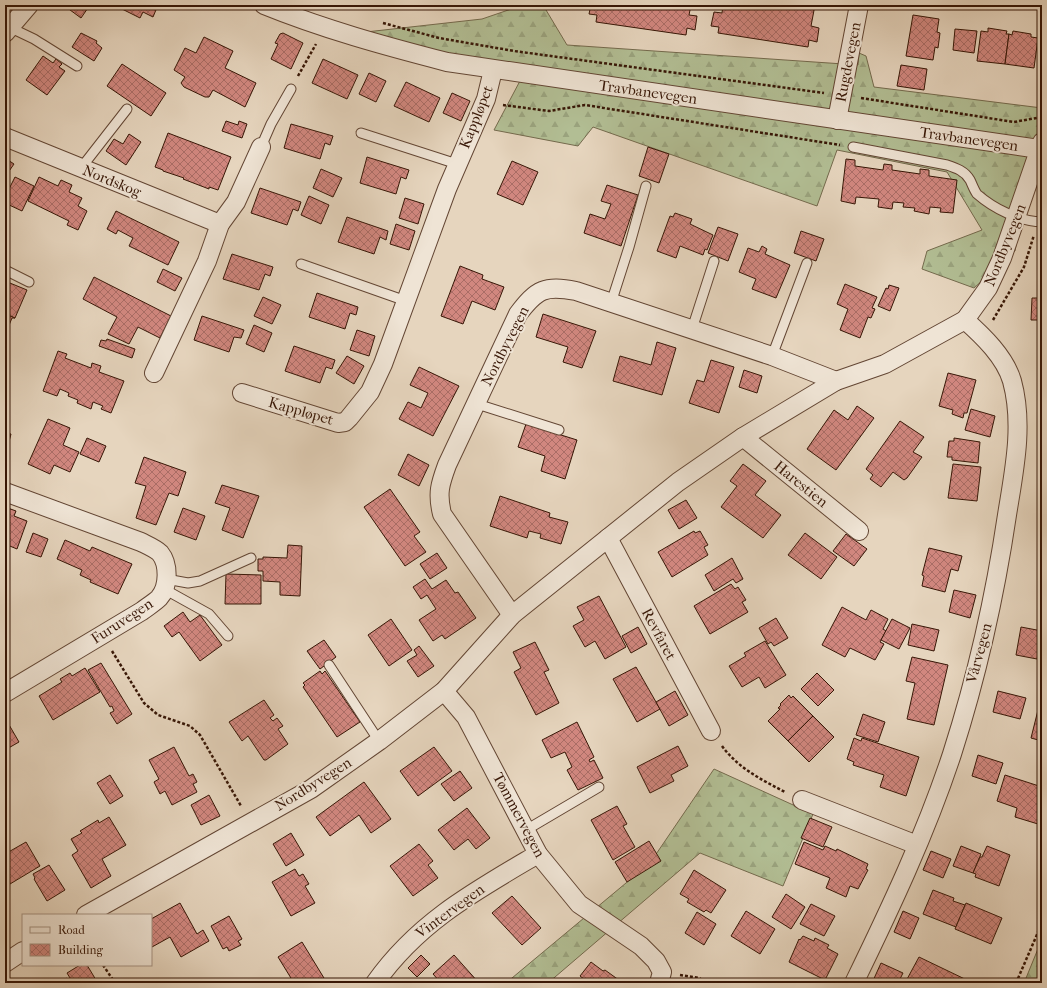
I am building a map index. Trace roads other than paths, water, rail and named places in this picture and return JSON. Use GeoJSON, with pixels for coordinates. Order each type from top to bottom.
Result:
{"type":"FeatureCollection","features":[{"type":"Feature","properties":{"kind":"street"},"geometry":{"type":"LineString","coordinates":[[8,30],[29,5]]}},
{"type":"Feature","properties":{"kind":"street","name":"Travbanevegen"},"geometry":{"type":"LineString","coordinates":[[264,5],[325,28],[447,62],[837,120],[1041,145]]}},
{"type":"Feature","properties":{"kind":"street","name":"Rugdevegen"},"geometry":{"type":"LineString","coordinates":[[837,120],[859,5]]}},
{"type":"Feature","properties":{"kind":"street","name":"Kappløpet"},"geometry":{"type":"LineString","coordinates":[[242,394],[338,423],[345,422],[370,392],[457,164],[486,98],[493,70]]}},
{"type":"Feature","properties":{"kind":"street","name":"Nordskog"},"geometry":{"type":"LineString","coordinates":[[5,137],[220,224]]}},
{"type":"Feature","properties":{"kind":"street","name":"Nordbyvegen"},"geometry":{"type":"LineString","coordinates":[[88,914],[311,789],[379,741],[444,691],[512,615],[678,482],[743,437],[836,381],[885,364],[965,320],[988,288],[1002,258],[1018,217],[1041,145]]}},
{"type":"Feature","properties":{"kind":"street"},"geometry":{"type":"LineString","coordinates":[[154,373],[207,261],[220,224],[236,202],[261,147]]}},
{"type":"Feature","properties":{"kind":"street","name":"Nordbyvegen"},"geometry":{"type":"LineString","coordinates":[[512,615],[442,514],[438,497],[440,482],[447,465],[518,314],[531,297],[546,289],[559,288],[576,291],[772,356],[836,381]]}},
{"type":"Feature","properties":{"kind":"street","name":"Vårvegen"},"geometry":{"type":"LineString","coordinates":[[854,983],[917,845],[952,754],[986,630],[1004,536],[1017,453],[1018,414],[1011,380],[994,349],[983,336],[965,320]]}},
{"type":"Feature","properties":{"kind":"street","name":"Harestien"},"geometry":{"type":"LineString","coordinates":[[743,437],[859,531]]}},
{"type":"Feature","properties":{"kind":"street"},"geometry":{"type":"LineString","coordinates":[[5,492],[141,542],[160,553],[165,563],[165,584]]}},
{"type":"Feature","properties":{"kind":"street","name":"Revfaret"},"geometry":{"type":"LineString","coordinates":[[608,538],[711,731]]}},
{"type":"Feature","properties":{"kind":"street","name":"Furuvegen"},"geometry":{"type":"LineString","coordinates":[[5,692],[142,611],[159,597],[165,584]]}},
{"type":"Feature","properties":{"kind":"street","name":"Tømmervegen"},"geometry":{"type":"LineString","coordinates":[[444,691],[466,717],[538,854],[579,904],[641,946],[656,961],[661,978]]}},
{"type":"Feature","properties":{"kind":"street"},"geometry":{"type":"LineString","coordinates":[[802,800],[917,845]]}},
{"type":"Feature","properties":{"kind":"street","name":"Vintervegen"},"geometry":{"type":"LineString","coordinates":[[376,983],[408,943],[463,898],[538,854]]}},
{"type":"Feature","properties":{"kind":"street"},"geometry":{"type":"LineString","coordinates":[[5,963],[22,952]]}},
{"type":"Feature","properties":{"kind":"lane"},"geometry":{"type":"LineString","coordinates":[[8,30],[34,40],[77,66]]}},
{"type":"Feature","properties":{"kind":"lane"},"geometry":{"type":"LineString","coordinates":[[261,147],[271,124],[291,89]]}},
{"type":"Feature","properties":{"kind":"lane"},"geometry":{"type":"LineString","coordinates":[[81,168],[109,135],[127,109]]}},
{"type":"Feature","properties":{"kind":"lane","name":"Kappløpet"},"geometry":{"type":"LineString","coordinates":[[361,133],[457,164]]}},
{"type":"Feature","properties":{"kind":"lane"},"geometry":{"type":"LineString","coordinates":[[853,146],[947,165],[960,170],[969,178],[976,193],[1000,210],[1018,217],[1042,222]]}},
{"type":"Feature","properties":{"kind":"lane"},"geometry":{"type":"LineString","coordinates":[[611,303],[646,186]]}},
{"type":"Feature","properties":{"kind":"lane"},"geometry":{"type":"LineString","coordinates":[[692,329],[714,261]]}},
{"type":"Feature","properties":{"kind":"lane"},"geometry":{"type":"LineString","coordinates":[[772,356],[807,263]]}},
{"type":"Feature","properties":{"kind":"lane"},"geometry":{"type":"LineString","coordinates":[[301,264],[406,301]]}},
{"type":"Feature","properties":{"kind":"lane"},"geometry":{"type":"LineString","coordinates":[[5,270],[29,282]]}},
{"type":"Feature","properties":{"kind":"lane"},"geometry":{"type":"LineString","coordinates":[[477,404],[559,430]]}},
{"type":"Feature","properties":{"kind":"lane"},"geometry":{"type":"LineString","coordinates":[[165,584],[200,581],[251,558]]}},
{"type":"Feature","properties":{"kind":"lane"},"geometry":{"type":"LineString","coordinates":[[165,584],[209,614],[228,636]]}},
{"type":"Feature","properties":{"kind":"lane"},"geometry":{"type":"LineString","coordinates":[[329,665],[379,741]]}},
{"type":"Feature","properties":{"kind":"lane"},"geometry":{"type":"LineString","coordinates":[[526,830],[599,787]]}}]}
